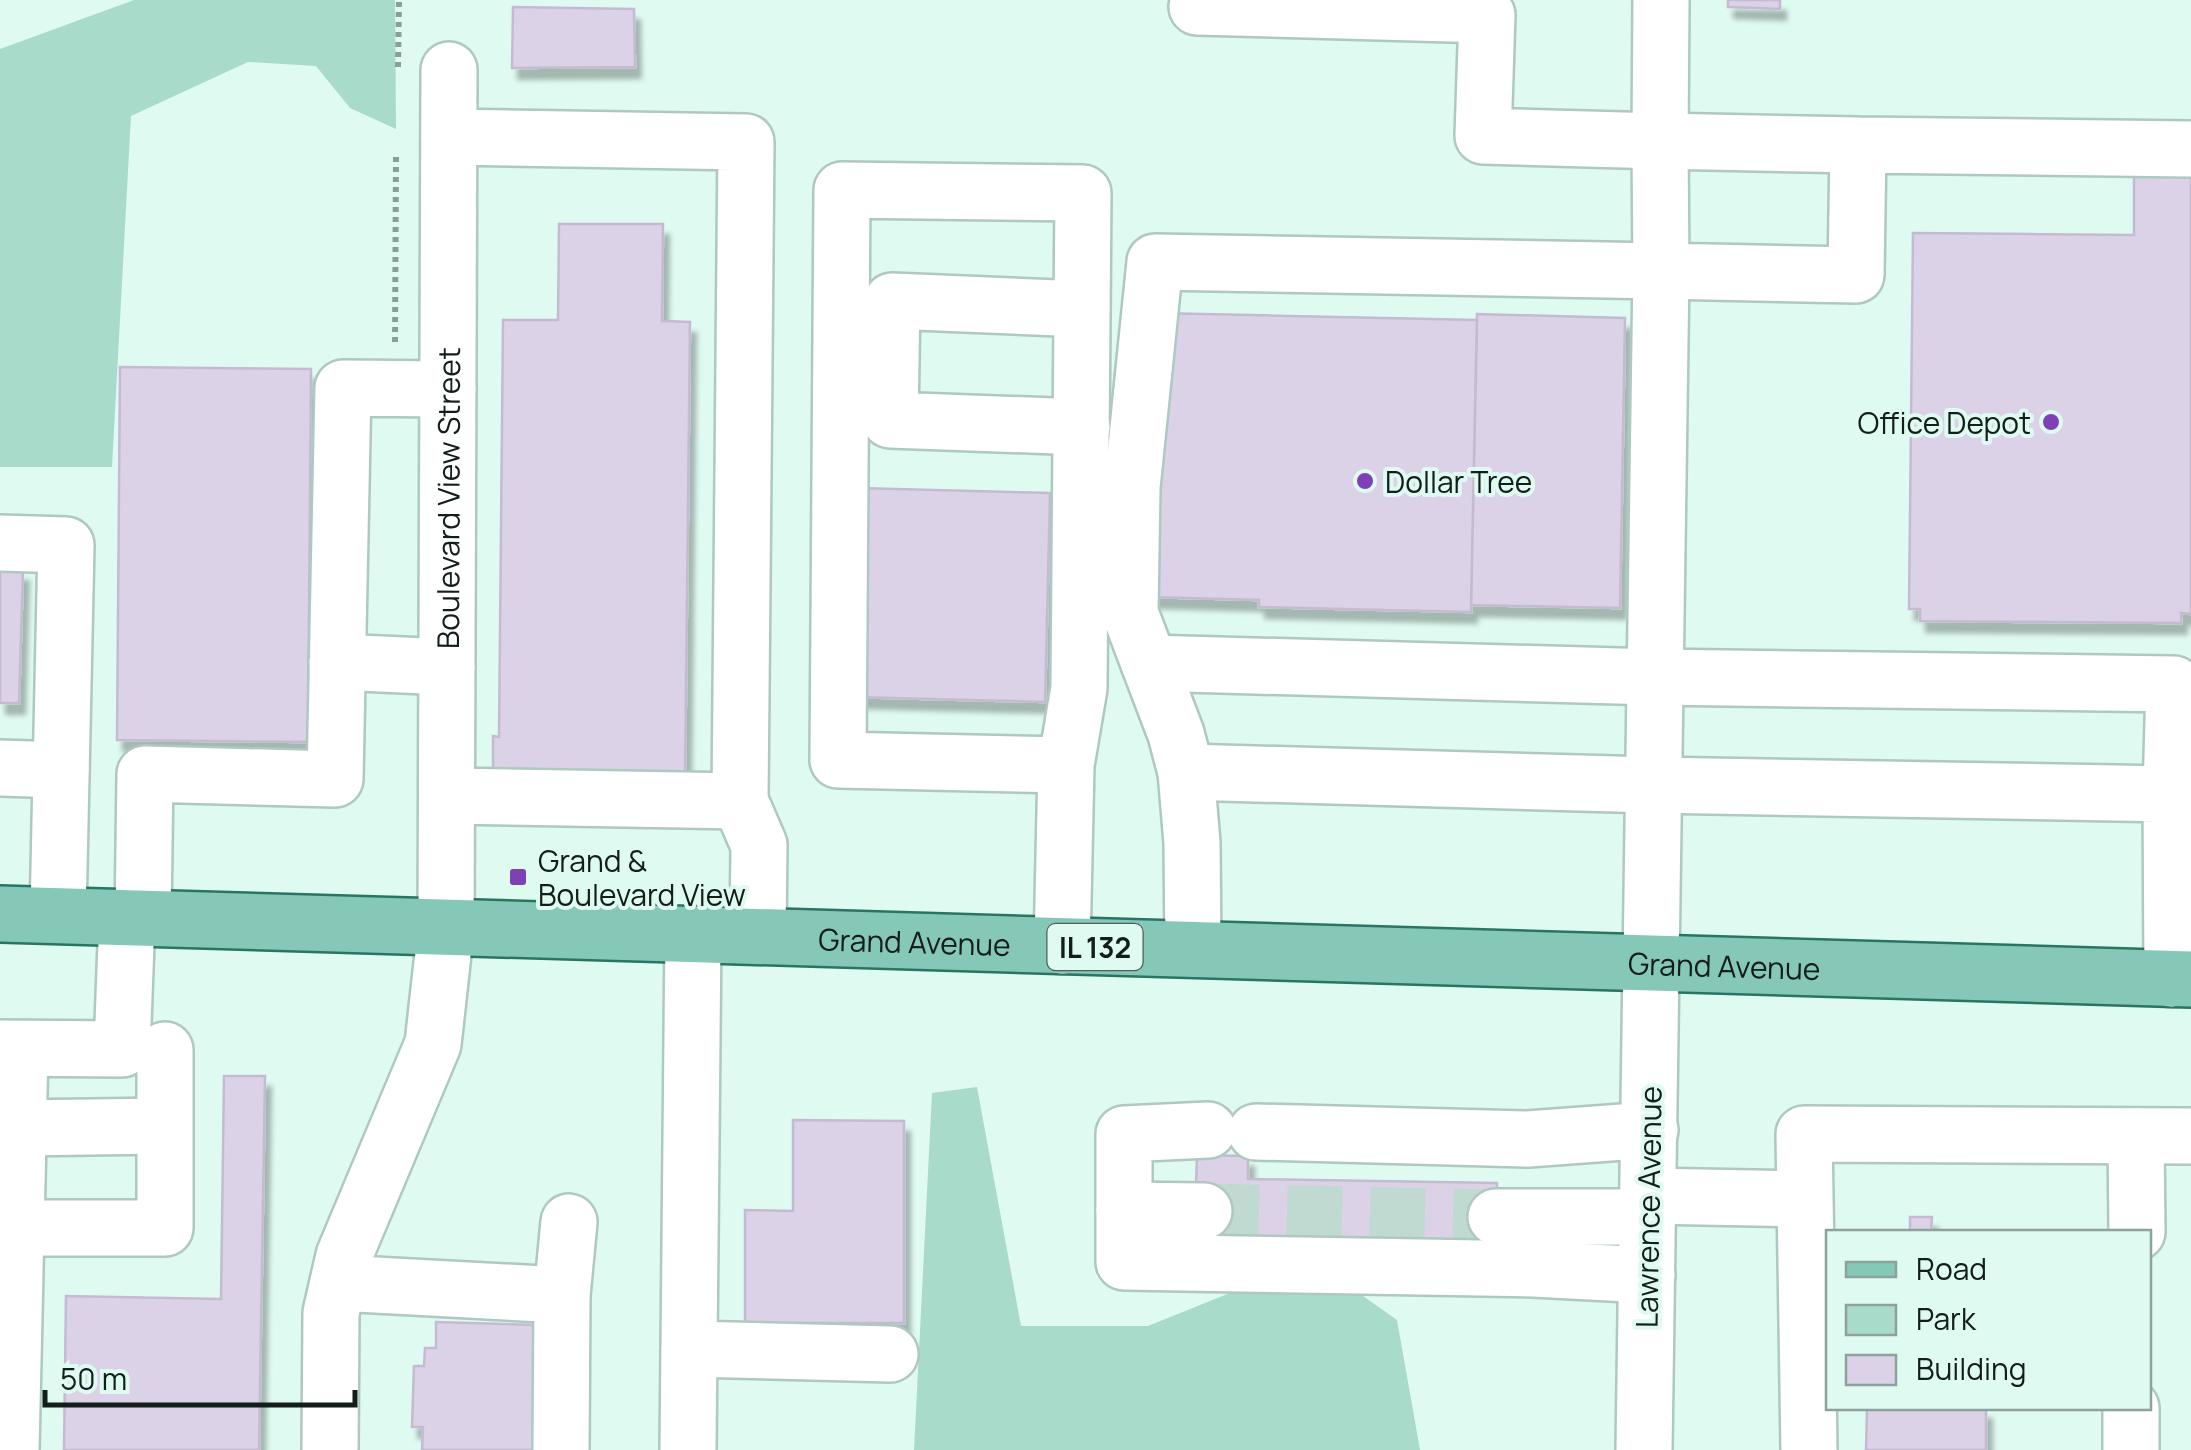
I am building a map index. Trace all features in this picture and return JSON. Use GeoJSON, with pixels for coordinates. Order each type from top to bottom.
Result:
{"type":"FeatureCollection","features":[{"type":"Feature","properties":{"kind":"main road","name":"Grand Avenue"},"geometry":{"type":"LineString","coordinates":[[0,914],[2182,979]]}},
{"type":"Feature","properties":{"kind":"street","name":"Lawrence Avenue"},"geometry":{"type":"LineString","coordinates":[[1644,1450],[1661,270],[1661,0]]}},
{"type":"Feature","properties":{"kind":"street"},"geometry":{"type":"LineString","coordinates":[[1197,6],[1487,15],[1483,136],[2191,148]]}},
{"type":"Feature","properties":{"kind":"street","name":"Boulevard View Street"},"geometry":{"type":"LineString","coordinates":[[330,1450],[331,1313],[344,1256],[433,1044],[446,927],[449,70]]}},
{"type":"Feature","properties":{"kind":"street"},"geometry":{"type":"LineString","coordinates":[[449,137],[746,142],[740,801],[759,845],[758,936]]}},
{"type":"Feature","properties":{"kind":"street"},"geometry":{"type":"LineString","coordinates":[[1193,949],[1192,844],[1186,772],[1176,734],[1130,613],[1132,487],[1155,262],[1856,275],[1858,145]]}},
{"type":"Feature","properties":{"kind":"street"},"geometry":{"type":"LineString","coordinates":[[1062,946],[1066,765],[1079,688],[1083,193],[842,190],[838,760],[1066,765]]}},
{"type":"Feature","properties":{"kind":"street"},"geometry":{"type":"LineString","coordinates":[[1082,308],[892,301],[890,420],[1082,427]]}},
{"type":"Feature","properties":{"kind":"street"},"geometry":{"type":"LineString","coordinates":[[10,1257],[165,1228],[165,1050],[135,918],[145,774],[335,778],[342,388],[448,390]]}},
{"type":"Feature","properties":{"kind":"street"},"geometry":{"type":"LineString","coordinates":[[0,544],[66,545],[58,915]]}},
{"type":"Feature","properties":{"kind":"street"},"geometry":{"type":"LineString","coordinates":[[338,662],[447,666]]}},
{"type":"Feature","properties":{"kind":"street"},"geometry":{"type":"LineString","coordinates":[[1149,663],[1655,677],[2183,671],[2171,794],[2182,979]]}},
{"type":"Feature","properties":{"kind":"street"},"geometry":{"type":"LineString","coordinates":[[0,768],[61,770]]}},
{"type":"Feature","properties":{"kind":"street"},"geometry":{"type":"LineString","coordinates":[[1186,772],[1654,786],[2171,794]]}},
{"type":"Feature","properties":{"kind":"street"},"geometry":{"type":"LineString","coordinates":[[448,796],[740,801]]}},
{"type":"Feature","properties":{"kind":"street"},"geometry":{"type":"LineString","coordinates":[[688,1450],[693,934]]}},
{"type":"Feature","properties":{"kind":"street"},"geometry":{"type":"LineString","coordinates":[[10,1450],[10,1048],[165,1050]]}},
{"type":"Feature","properties":{"kind":"street"},"geometry":{"type":"LineString","coordinates":[[11,1142],[164,1126]]}},
{"type":"Feature","properties":{"kind":"street"},"geometry":{"type":"LineString","coordinates":[[1647,1276],[1534,1269],[1124,1262],[1124,1134],[1232,1131],[1550,1137],[1650,1130]]}},
{"type":"Feature","properties":{"kind":"street"},"geometry":{"type":"LineString","coordinates":[[1809,1450],[1804,1134],[2191,1136]]}},
{"type":"Feature","properties":{"kind":"street"},"geometry":{"type":"LineString","coordinates":[[2136,1136],[2136,1230]]}},
{"type":"Feature","properties":{"kind":"street"},"geometry":{"type":"LineString","coordinates":[[1550,1137],[1522,1217],[1803,1200]]}},
{"type":"Feature","properties":{"kind":"street"},"geometry":{"type":"LineString","coordinates":[[1124,1210],[1204,1211]]}},
{"type":"Feature","properties":{"kind":"street"},"geometry":{"type":"LineString","coordinates":[[561,1450],[562,1295],[569,1222]]}},
{"type":"Feature","properties":{"kind":"street"},"geometry":{"type":"LineString","coordinates":[[338,1283],[562,1295]]}},
{"type":"Feature","properties":{"kind":"street"},"geometry":{"type":"LineString","coordinates":[[689,1350],[890,1354]]}},
{"type":"Feature","properties":{"kind":"street"},"geometry":{"type":"LineString","coordinates":[[2131,1410],[2131,1450]]}},
{"type":"Feature","properties":{"kind":"green space"},"geometry":{"type":"Polygon","coordinates":[[[134,0],[395,0],[396,129],[350,108],[316,66],[248,62],[131,116],[112,467],[0,467],[0,49],[134,0]]]}},
{"type":"Feature","properties":{"kind":"green space"},"geometry":{"type":"Polygon","coordinates":[[[977,1087],[1021,1326],[1148,1326],[1312,1260],[1397,1320],[1420,1450],[914,1450],[932,1093],[977,1087]]]}},
{"type":"Feature","properties":{"kind":"building"},"geometry":{"type":"Polygon","coordinates":[[[1728,0],[1780,0],[1780,9],[1728,7],[1728,0]]]}},
{"type":"Feature","properties":{"kind":"building"},"geometry":{"type":"Polygon","coordinates":[[[513,7],[634,9],[635,67],[512,68],[513,7]]]}},
{"type":"Feature","properties":{"kind":"building","name":"Office Depot"},"geometry":{"type":"Polygon","coordinates":[[[2134,164],[2191,165],[2191,614],[2181,613],[2181,623],[1920,621],[1920,609],[1909,609],[1913,233],[2134,235],[2134,164]]]}},
{"type":"Feature","properties":{"kind":"building"},"geometry":{"type":"Polygon","coordinates":[[[559,224],[663,224],[662,321],[690,322],[685,779],[493,777],[493,736],[499,737],[503,320],[558,320],[559,224]]]}},
{"type":"Feature","properties":{"kind":"building"},"geometry":{"type":"Polygon","coordinates":[[[1155,313],[1477,320],[1471,612],[1259,607],[1259,600],[1150,597],[1155,313]]]}},
{"type":"Feature","properties":{"kind":"building"},"geometry":{"type":"Polygon","coordinates":[[[1477,314],[1625,318],[1620,608],[1471,605],[1477,314]]]}},
{"type":"Feature","properties":{"kind":"building"},"geometry":{"type":"Polygon","coordinates":[[[120,367],[311,369],[308,742],[117,740],[120,367]]]}},
{"type":"Feature","properties":{"kind":"building"},"geometry":{"type":"Polygon","coordinates":[[[858,488],[1050,493],[1045,702],[853,697],[858,488]]]}},
{"type":"Feature","properties":{"kind":"building"},"geometry":{"type":"Polygon","coordinates":[[[0,570],[23,570],[19,703],[0,703],[0,570]]]}},
{"type":"Feature","properties":{"kind":"building"},"geometry":{"type":"Polygon","coordinates":[[[224,1076],[265,1076],[259,1450],[64,1450],[66,1296],[221,1299],[224,1076]]]}},
{"type":"Feature","properties":{"kind":"building"},"geometry":{"type":"Polygon","coordinates":[[[793,1120],[904,1121],[904,1323],[745,1323],[745,1210],[793,1211],[793,1120]]]}},
{"type":"Feature","properties":{"kind":"building"},"geometry":{"type":"Polygon","coordinates":[[[1197,1155],[1248,1156],[1248,1179],[1497,1183],[1496,1254],[1203,1239],[1196,1187],[1197,1155]]]}},
{"type":"Feature","properties":{"kind":"building"},"geometry":{"type":"Polygon","coordinates":[[[1910,1217],[1932,1217],[1931,1230],[1910,1230],[1910,1217]]]}},
{"type":"Feature","properties":{"kind":"building"},"geometry":{"type":"Polygon","coordinates":[[[436,1322],[537,1325],[534,1450],[422,1450],[423,1427],[412,1427],[414,1366],[424,1366],[425,1348],[436,1348],[436,1322]]]}},
{"type":"Feature","properties":{"kind":"building"},"geometry":{"type":"Polygon","coordinates":[[[1867,1410],[1986,1410],[1986,1450],[1866,1450],[1867,1410]]]}},
{"type":"Feature","properties":{"kind":"tunnel"},"geometry":{"type":"LineString","coordinates":[[1204,1211],[1496,1217]]}},
{"type":"Feature","properties":{"kind":"place","name":"Office Depot"},"geometry":{"type":"Point","coordinates":[2051,422]}},
{"type":"Feature","properties":{"kind":"place","name":"Dollar Tree"},"geometry":{"type":"Point","coordinates":[1365,481]}},
{"type":"Feature","properties":{"kind":"place","name":"Grand & Boulevard View"},"geometry":{"type":"Point","coordinates":[518,877]}}]}
